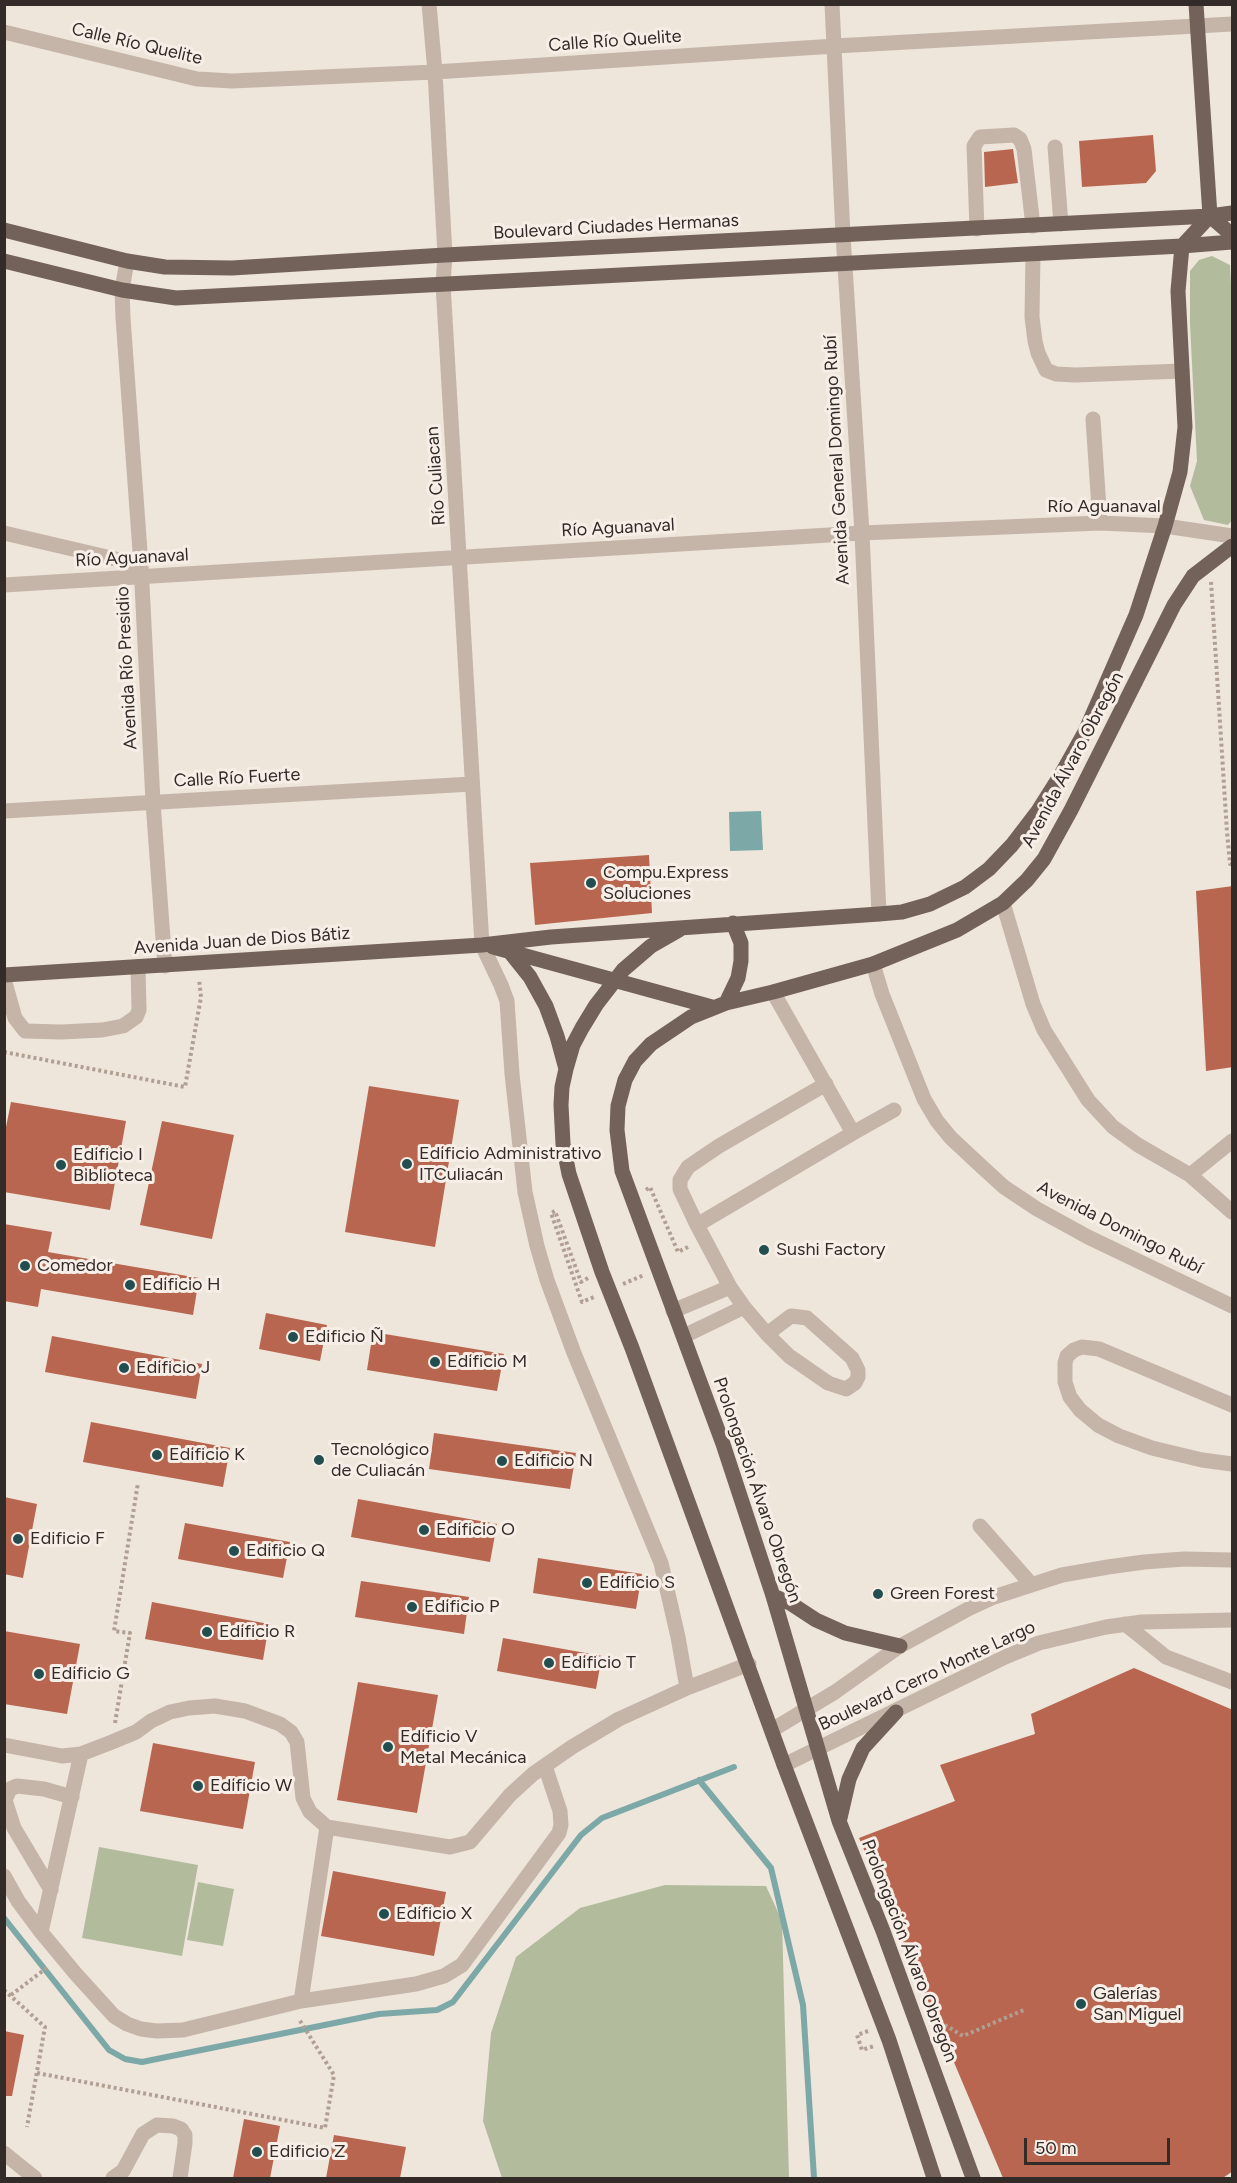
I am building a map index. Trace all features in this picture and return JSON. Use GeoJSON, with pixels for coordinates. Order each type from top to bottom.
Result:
{"type":"FeatureCollection","features":[{"type":"Feature","properties":{"kind":"main road"},"geometry":{"type":"LineString","coordinates":[[1182,246],[1210,216],[1196,4]]}},
{"type":"Feature","properties":{"kind":"main road","name":"Boulevard Ciudades Hermanas"},"geometry":{"type":"LineString","coordinates":[[4,230],[127,261],[165,267],[232,268],[445,255],[1033,226],[1233,213]]}},
{"type":"Feature","properties":{"kind":"main road"},"geometry":{"type":"LineString","coordinates":[[1210,216],[1233,235]]}},
{"type":"Feature","properties":{"kind":"main road"},"geometry":{"type":"LineString","coordinates":[[4,261],[122,290],[176,298],[1233,242]]}},
{"type":"Feature","properties":{"kind":"main road","name":"Avenida Álvaro Obregón"},"geometry":{"type":"LineString","coordinates":[[685,927],[902,912],[930,904],[965,887],[989,869],[1032,819],[1062,772],[1099,702],[1136,615],[1165,526],[1179,472],[1185,427],[1178,291],[1182,246]]}},
{"type":"Feature","properties":{"kind":"main road","name":"Avenida Álvaro Obregón"},"geometry":{"type":"LineString","coordinates":[[873,964],[957,930],[1003,903],[1027,880],[1044,859],[1071,810],[1174,605],[1192,576],[1233,546]]}},
{"type":"Feature","properties":{"kind":"main road"},"geometry":{"type":"LineString","coordinates":[[719,1005],[738,978],[741,961],[741,943],[733,923]]}},
{"type":"Feature","properties":{"kind":"main road"},"geometry":{"type":"LineString","coordinates":[[685,927],[651,946],[614,981],[573,1045],[566,1069],[561,1105],[561,1126],[569,1174],[602,1272],[632,1348],[694,1522],[889,2040],[934,2178]]}},
{"type":"Feature","properties":{"kind":"main road","name":"Avenida Juan de Dios Bátiz"},"geometry":{"type":"LineString","coordinates":[[4,977],[482,945],[551,937],[685,927]]}},
{"type":"Feature","properties":{"kind":"main road","name":"Avenida Juan de Dios Bátiz"},"geometry":{"type":"LineString","coordinates":[[482,945],[614,981],[719,1005]]}},
{"type":"Feature","properties":{"kind":"main road"},"geometry":{"type":"LineString","coordinates":[[510,952],[530,977],[546,1006],[566,1069]]}},
{"type":"Feature","properties":{"kind":"main road","name":"Prolongación Álvaro Obregón"},"geometry":{"type":"LineString","coordinates":[[873,964],[719,1005],[691,1017],[651,1044],[636,1061],[625,1080],[618,1106],[617,1130],[622,1171],[723,1444],[773,1596],[839,1821],[883,1931],[973,2178]]}},
{"type":"Feature","properties":{"kind":"main road"},"geometry":{"type":"LineString","coordinates":[[773,1596],[845,1633],[900,1646]]}},
{"type":"Feature","properties":{"kind":"main road"},"geometry":{"type":"LineString","coordinates":[[839,1821],[849,1779],[863,1748],[896,1712]]}},
{"type":"Feature","properties":{"kind":"street","name":"Río Culiacan"},"geometry":{"type":"LineString","coordinates":[[429,4],[435,72],[445,255],[443,284],[482,945]]}},
{"type":"Feature","properties":{"kind":"street","name":"Avenida General Domingo Rubí"},"geometry":{"type":"LineString","coordinates":[[832,4],[843,236],[862,533],[879,914]]}},
{"type":"Feature","properties":{"kind":"street","name":"Calle Río Quelite"},"geometry":{"type":"LineString","coordinates":[[4,32],[197,79],[242,81],[435,72],[835,46],[1233,24]]}},
{"type":"Feature","properties":{"kind":"street"},"geometry":{"type":"LineString","coordinates":[[977,229],[974,146],[980,137],[1014,135],[1020,139],[1024,149],[1033,226]]}},
{"type":"Feature","properties":{"kind":"street"},"geometry":{"type":"LineString","coordinates":[[1055,147],[1061,224]]}},
{"type":"Feature","properties":{"kind":"street"},"geometry":{"type":"LineString","coordinates":[[1033,254],[1032,317],[1038,353],[1046,370],[1056,375],[1182,371]]}},
{"type":"Feature","properties":{"kind":"street","name":"Avenida Río Presidio"},"geometry":{"type":"LineString","coordinates":[[127,261],[122,290],[165,966]]}},
{"type":"Feature","properties":{"kind":"street"},"geometry":{"type":"LineString","coordinates":[[1093,419],[1100,523]]}},
{"type":"Feature","properties":{"kind":"street","name":"Río Aguanaval"},"geometry":{"type":"LineString","coordinates":[[4,585],[141,571],[460,558],[862,533],[1100,523],[1165,526],[1233,536]]}},
{"type":"Feature","properties":{"kind":"street"},"geometry":{"type":"LineString","coordinates":[[4,533],[141,571]]}},
{"type":"Feature","properties":{"kind":"street","name":"Calle Río Fuerte"},"geometry":{"type":"LineString","coordinates":[[4,810],[472,784]]}},
{"type":"Feature","properties":{"kind":"street"},"geometry":{"type":"LineString","coordinates":[[1003,903],[1033,1004],[1044,1030],[1088,1100],[1113,1127],[1138,1145],[1190,1175],[1233,1212]]}},
{"type":"Feature","properties":{"kind":"street"},"geometry":{"type":"LineString","coordinates":[[482,945],[507,1001],[509,1045],[525,1192],[537,1246],[574,1353],[661,1563],[687,1688]]}},
{"type":"Feature","properties":{"kind":"street","name":"Avenida Domingo Rubí"},"geometry":{"type":"LineString","coordinates":[[873,964],[882,994],[924,1099],[938,1121],[958,1145],[1004,1187],[1037,1209],[1088,1237],[1233,1306]]}},
{"type":"Feature","properties":{"kind":"street"},"geometry":{"type":"LineString","coordinates":[[4,977],[15,1018],[25,1031],[102,1030],[123,1026],[136,1017],[139,1010],[138,967]]}},
{"type":"Feature","properties":{"kind":"street"},"geometry":{"type":"LineString","coordinates":[[773,992],[853,1133]]}},
{"type":"Feature","properties":{"kind":"street"},"geometry":{"type":"LineString","coordinates":[[767,1334],[791,1316],[807,1318],[852,1358],[858,1370],[855,1383],[846,1389],[828,1383],[789,1356],[767,1334],[730,1287],[680,1189],[680,1180],[688,1167],[719,1146],[826,1084]]}},
{"type":"Feature","properties":{"kind":"street"},"geometry":{"type":"LineString","coordinates":[[697,1225],[894,1110]]}},
{"type":"Feature","properties":{"kind":"street"},"geometry":{"type":"LineString","coordinates":[[1190,1175],[1233,1141]]}},
{"type":"Feature","properties":{"kind":"street"},"geometry":{"type":"LineString","coordinates":[[673,1311],[730,1287]]}},
{"type":"Feature","properties":{"kind":"street"},"geometry":{"type":"LineString","coordinates":[[684,1336],[744,1307]]}},
{"type":"Feature","properties":{"kind":"street"},"geometry":{"type":"LineString","coordinates":[[1233,1405],[1099,1349],[1082,1347],[1074,1350],[1067,1356],[1065,1363],[1065,1382],[1070,1397],[1080,1410],[1098,1425],[1119,1436],[1152,1448],[1202,1460],[1233,1464]]}},
{"type":"Feature","properties":{"kind":"street"},"geometry":{"type":"LineString","coordinates":[[980,1526],[1031,1584]]}},
{"type":"Feature","properties":{"kind":"street","name":"Boulevard Cerro Monte Largo"},"geometry":{"type":"LineString","coordinates":[[772,1730],[807,1711],[900,1646],[970,1608],[1031,1584],[1062,1575],[1144,1562],[1233,1560]]}},
{"type":"Feature","properties":{"kind":"street","name":"Boulevard Cerro Monte Largo"},"geometry":{"type":"LineString","coordinates":[[784,1765],[1005,1657],[1039,1643],[1125,1624],[1233,1620]]}},
{"type":"Feature","properties":{"kind":"street"},"geometry":{"type":"LineString","coordinates":[[1125,1624],[1166,1657],[1233,1682]]}},
{"type":"Feature","properties":{"kind":"street"},"geometry":{"type":"LineString","coordinates":[[4,1745],[62,1756],[81,1754],[136,1732],[151,1721],[170,1712],[215,1706],[258,1714],[291,1732],[297,1742],[303,1798],[310,1812],[327,1827],[450,1847],[470,1842],[510,1795],[572,1747],[619,1719],[687,1688],[748,1664]]}},
{"type":"Feature","properties":{"kind":"street"},"geometry":{"type":"LineString","coordinates":[[41,1932],[81,1754]]}},
{"type":"Feature","properties":{"kind":"street"},"geometry":{"type":"LineString","coordinates":[[4,1876],[18,1901],[75,1973],[114,2016],[141,2030],[183,2030],[301,2001],[416,1984],[444,1976],[462,1965],[559,1833],[560,1810],[545,1766]]}},
{"type":"Feature","properties":{"kind":"street"},"geometry":{"type":"LineString","coordinates":[[51,1890],[28,1856],[14,1828],[5,1800],[10,1789],[17,1786],[44,1789],[72,1797]]}},
{"type":"Feature","properties":{"kind":"street"},"geometry":{"type":"LineString","coordinates":[[301,2001],[327,1827]]}},
{"type":"Feature","properties":{"kind":"street"},"geometry":{"type":"LineString","coordinates":[[113,2178],[123,2171],[142,2134],[157,2125],[174,2126],[185,2134],[180,2178]]}},
{"type":"Feature","properties":{"kind":"street"},"geometry":{"type":"LineString","coordinates":[[4,2153],[35,2178]]}},
{"type":"Feature","properties":{"kind":"path"},"geometry":{"type":"LineString","coordinates":[[1210,563],[1222,724],[1227,832],[1230,864],[1233,864]]}},
{"type":"Feature","properties":{"kind":"path"},"geometry":{"type":"LineString","coordinates":[[4,1052],[185,1087],[201,997],[198,963]]}},
{"type":"Feature","properties":{"kind":"path"},"geometry":{"type":"LineString","coordinates":[[645,1191],[650,1187],[678,1252],[688,1247]]}},
{"type":"Feature","properties":{"kind":"path"},"geometry":{"type":"LineString","coordinates":[[581,1281],[555,1211],[551,1213],[582,1302],[602,1293]]}},
{"type":"Feature","properties":{"kind":"path"},"geometry":{"type":"LineString","coordinates":[[622,1285],[652,1272]]}},
{"type":"Feature","properties":{"kind":"path"},"geometry":{"type":"LineString","coordinates":[[112,1742],[130,1633],[114,1631],[138,1483]]}},
{"type":"Feature","properties":{"kind":"path"},"geometry":{"type":"LineString","coordinates":[[10,1995],[52,1965]]}},
{"type":"Feature","properties":{"kind":"path"},"geometry":{"type":"LineString","coordinates":[[4,1990],[45,2027],[27,2127]]}},
{"type":"Feature","properties":{"kind":"path"},"geometry":{"type":"LineString","coordinates":[[37,2073],[325,2128],[334,2075],[301,2022]]}},
{"type":"Feature","properties":{"kind":"green space"},"geometry":{"type":"Polygon","coordinates":[[[1212,256],[1230,265],[1232,520],[1228,525],[1204,520],[1190,486],[1197,461],[1190,325],[1190,271],[1199,260],[1212,256]]]}},
{"type":"Feature","properties":{"kind":"green space"},"geometry":{"type":"Polygon","coordinates":[[[99,1847],[198,1865],[182,1956],[82,1938],[99,1847]]]}},
{"type":"Feature","properties":{"kind":"green space"},"geometry":{"type":"Polygon","coordinates":[[[198,1882],[234,1889],[223,1946],[187,1940],[198,1882]]]}},
{"type":"Feature","properties":{"kind":"green space"},"geometry":{"type":"Polygon","coordinates":[[[665,1885],[766,1886],[782,1921],[789,2178],[502,2178],[483,2121],[491,2033],[516,1957],[580,1908],[665,1885]]]}},
{"type":"Feature","properties":{"kind":"water"},"geometry":{"type":"Polygon","coordinates":[[[761,811],[763,850],[730,851],[729,812],[761,811]]]}},
{"type":"Feature","properties":{"kind":"building"},"geometry":{"type":"Polygon","coordinates":[[[1153,135],[1156,171],[1146,183],[1082,187],[1079,141],[1153,135]]]}},
{"type":"Feature","properties":{"kind":"building"},"geometry":{"type":"Polygon","coordinates":[[[1013,149],[1018,183],[985,187],[984,152],[1013,149]]]}},
{"type":"Feature","properties":{"kind":"building","name":"Compu.Express Soluciones"},"geometry":{"type":"Polygon","coordinates":[[[649,855],[652,913],[535,925],[530,863],[649,855]]]}},
{"type":"Feature","properties":{"kind":"building"},"geometry":{"type":"Polygon","coordinates":[[[1233,886],[1233,1067],[1206,1071],[1196,891],[1233,886]]]}},
{"type":"Feature","properties":{"kind":"building","name":"Edificio Administrativo ITCuliacán"},"geometry":{"type":"Polygon","coordinates":[[[369,1086],[459,1100],[435,1247],[345,1232],[369,1086]]]}},
{"type":"Feature","properties":{"kind":"building","name":"Edificio I Biblioteca"},"geometry":{"type":"Polygon","coordinates":[[[11,1102],[126,1121],[110,1210],[4,1192],[4,1137],[11,1102]]]}},
{"type":"Feature","properties":{"kind":"building"},"geometry":{"type":"Polygon","coordinates":[[[162,1121],[234,1135],[212,1239],[140,1225],[162,1121]]]}},
{"type":"Feature","properties":{"kind":"building"},"geometry":{"type":"Polygon","coordinates":[[[4,1224],[52,1232],[48,1252],[199,1278],[193,1315],[41,1289],[38,1307],[4,1301],[4,1224]]]}},
{"type":"Feature","properties":{"kind":"building","name":"Edificio Ñ"},"geometry":{"type":"Polygon","coordinates":[[[266,1313],[327,1325],[320,1361],[259,1349],[266,1313]]]}},
{"type":"Feature","properties":{"kind":"building","name":"Edificio M"},"geometry":{"type":"Polygon","coordinates":[[[373,1332],[504,1354],[497,1391],[367,1370],[373,1332]]]}},
{"type":"Feature","properties":{"kind":"building","name":"Edificio J"},"geometry":{"type":"Polygon","coordinates":[[[52,1336],[202,1364],[196,1399],[45,1372],[52,1336]]]}},
{"type":"Feature","properties":{"kind":"building","name":"Edificio K"},"geometry":{"type":"Polygon","coordinates":[[[91,1422],[230,1448],[223,1487],[83,1462],[91,1422]]]}},
{"type":"Feature","properties":{"kind":"building","name":"Edificio N"},"geometry":{"type":"Polygon","coordinates":[[[434,1433],[576,1453],[570,1489],[429,1469],[434,1433]]]}},
{"type":"Feature","properties":{"kind":"building","name":"Edificio F"},"geometry":{"type":"Polygon","coordinates":[[[4,1497],[37,1504],[23,1578],[4,1574],[4,1497]]]}},
{"type":"Feature","properties":{"kind":"building","name":"Edificio O"},"geometry":{"type":"Polygon","coordinates":[[[358,1499],[497,1524],[490,1562],[351,1537],[358,1499]]]}},
{"type":"Feature","properties":{"kind":"building","name":"Edificio Q"},"geometry":{"type":"Polygon","coordinates":[[[185,1523],[290,1542],[283,1578],[178,1559],[185,1523]]]}},
{"type":"Feature","properties":{"kind":"building","name":"Edificio S"},"geometry":{"type":"Polygon","coordinates":[[[538,1558],[642,1574],[636,1609],[533,1593],[538,1558]]]}},
{"type":"Feature","properties":{"kind":"building","name":"Edificio P"},"geometry":{"type":"Polygon","coordinates":[[[361,1581],[469,1597],[464,1634],[355,1617],[361,1581]]]}},
{"type":"Feature","properties":{"kind":"building","name":"Edificio R"},"geometry":{"type":"Polygon","coordinates":[[[152,1602],[269,1624],[263,1660],[145,1639],[152,1602]]]}},
{"type":"Feature","properties":{"kind":"building","name":"Edificio G"},"geometry":{"type":"Polygon","coordinates":[[[4,1631],[80,1644],[67,1714],[4,1704],[4,1631]]]}},
{"type":"Feature","properties":{"kind":"building","name":"Edificio T"},"geometry":{"type":"Polygon","coordinates":[[[503,1638],[602,1656],[596,1689],[497,1671],[503,1638]]]}},
{"type":"Feature","properties":{"kind":"building","name":"Galerías San Miguel"},"geometry":{"type":"Polygon","coordinates":[[[1134,1668],[1233,1710],[1233,2171],[1223,2178],[1003,2178],[859,1838],[955,1801],[940,1765],[1035,1734],[1031,1714],[1134,1668]]]}},
{"type":"Feature","properties":{"kind":"building","name":"Edificio V Metal Mecánica"},"geometry":{"type":"Polygon","coordinates":[[[358,1682],[438,1695],[417,1813],[337,1800],[358,1682]]]}},
{"type":"Feature","properties":{"kind":"building","name":"Edificio W"},"geometry":{"type":"Polygon","coordinates":[[[153,1743],[255,1762],[243,1829],[140,1811],[153,1743]]]}},
{"type":"Feature","properties":{"kind":"building","name":"Edificio X"},"geometry":{"type":"Polygon","coordinates":[[[333,1871],[446,1892],[434,1956],[321,1936],[333,1871]]]}},
{"type":"Feature","properties":{"kind":"building"},"geometry":{"type":"Polygon","coordinates":[[[4,2031],[24,2035],[12,2096],[4,2096],[4,2031]]]}},
{"type":"Feature","properties":{"kind":"building","name":"Edificio Z"},"geometry":{"type":"Polygon","coordinates":[[[244,2119],[280,2126],[270,2178],[233,2178],[244,2119]]]}},
{"type":"Feature","properties":{"kind":"building"},"geometry":{"type":"Polygon","coordinates":[[[334,2135],[406,2147],[400,2178],[326,2178],[334,2135]]]}},
{"type":"Feature","properties":{"kind":"waterway"},"geometry":{"type":"LineString","coordinates":[[4,1918],[109,2050],[125,2059],[142,2062],[379,2014],[437,2010],[453,2002],[581,1835],[602,1818],[734,1767]]}},
{"type":"Feature","properties":{"kind":"waterway"},"geometry":{"type":"LineString","coordinates":[[699,1780],[771,1868],[803,2005],[814,2178]]}},
{"type":"Feature","properties":{"kind":"place","name":"Compu.Express Soluciones"},"geometry":{"type":"Point","coordinates":[591,883]}},
{"type":"Feature","properties":{"kind":"place","name":"Edificio Administrativo ITCuliacán"},"geometry":{"type":"Point","coordinates":[407,1164]}},
{"type":"Feature","properties":{"kind":"place","name":"Edificio I Biblioteca"},"geometry":{"type":"Point","coordinates":[61,1165]}},
{"type":"Feature","properties":{"kind":"place","name":"Sushi Factory"},"geometry":{"type":"Point","coordinates":[764,1250]}},
{"type":"Feature","properties":{"kind":"place","name":"Comedor"},"geometry":{"type":"Point","coordinates":[25,1266]}},
{"type":"Feature","properties":{"kind":"place","name":"Edificio H"},"geometry":{"type":"Point","coordinates":[130,1285]}},
{"type":"Feature","properties":{"kind":"place","name":"Edificio Ñ"},"geometry":{"type":"Point","coordinates":[293,1337]}},
{"type":"Feature","properties":{"kind":"place","name":"Edificio M"},"geometry":{"type":"Point","coordinates":[435,1362]}},
{"type":"Feature","properties":{"kind":"place","name":"Edificio J"},"geometry":{"type":"Point","coordinates":[124,1368]}},
{"type":"Feature","properties":{"kind":"place","name":"Edificio K"},"geometry":{"type":"Point","coordinates":[157,1455]}},
{"type":"Feature","properties":{"kind":"place","name":"Tecnológico de Culiacán"},"geometry":{"type":"Point","coordinates":[319,1460]}},
{"type":"Feature","properties":{"kind":"place","name":"Edificio N"},"geometry":{"type":"Point","coordinates":[502,1461]}},
{"type":"Feature","properties":{"kind":"place","name":"Edificio O"},"geometry":{"type":"Point","coordinates":[424,1530]}},
{"type":"Feature","properties":{"kind":"place","name":"Edificio F"},"geometry":{"type":"Point","coordinates":[18,1539]}},
{"type":"Feature","properties":{"kind":"place","name":"Edificio Q"},"geometry":{"type":"Point","coordinates":[234,1551]}},
{"type":"Feature","properties":{"kind":"place","name":"Edificio S"},"geometry":{"type":"Point","coordinates":[587,1583]}},
{"type":"Feature","properties":{"kind":"place","name":"Green Forest"},"geometry":{"type":"Point","coordinates":[878,1594]}},
{"type":"Feature","properties":{"kind":"place","name":"Edificio P"},"geometry":{"type":"Point","coordinates":[412,1607]}},
{"type":"Feature","properties":{"kind":"place","name":"Edificio R"},"geometry":{"type":"Point","coordinates":[207,1632]}},
{"type":"Feature","properties":{"kind":"place","name":"Edificio T"},"geometry":{"type":"Point","coordinates":[549,1663]}},
{"type":"Feature","properties":{"kind":"place","name":"Edificio G"},"geometry":{"type":"Point","coordinates":[39,1674]}},
{"type":"Feature","properties":{"kind":"place","name":"Edificio V Metal Mecánica"},"geometry":{"type":"Point","coordinates":[388,1747]}},
{"type":"Feature","properties":{"kind":"place","name":"Edificio W"},"geometry":{"type":"Point","coordinates":[198,1786]}},
{"type":"Feature","properties":{"kind":"place","name":"Edificio X"},"geometry":{"type":"Point","coordinates":[384,1914]}},
{"type":"Feature","properties":{"kind":"place","name":"Galerías San Miguel"},"geometry":{"type":"Point","coordinates":[1081,2004]}},
{"type":"Feature","properties":{"kind":"place","name":"Edificio Z"},"geometry":{"type":"Point","coordinates":[257,2152]}}]}
